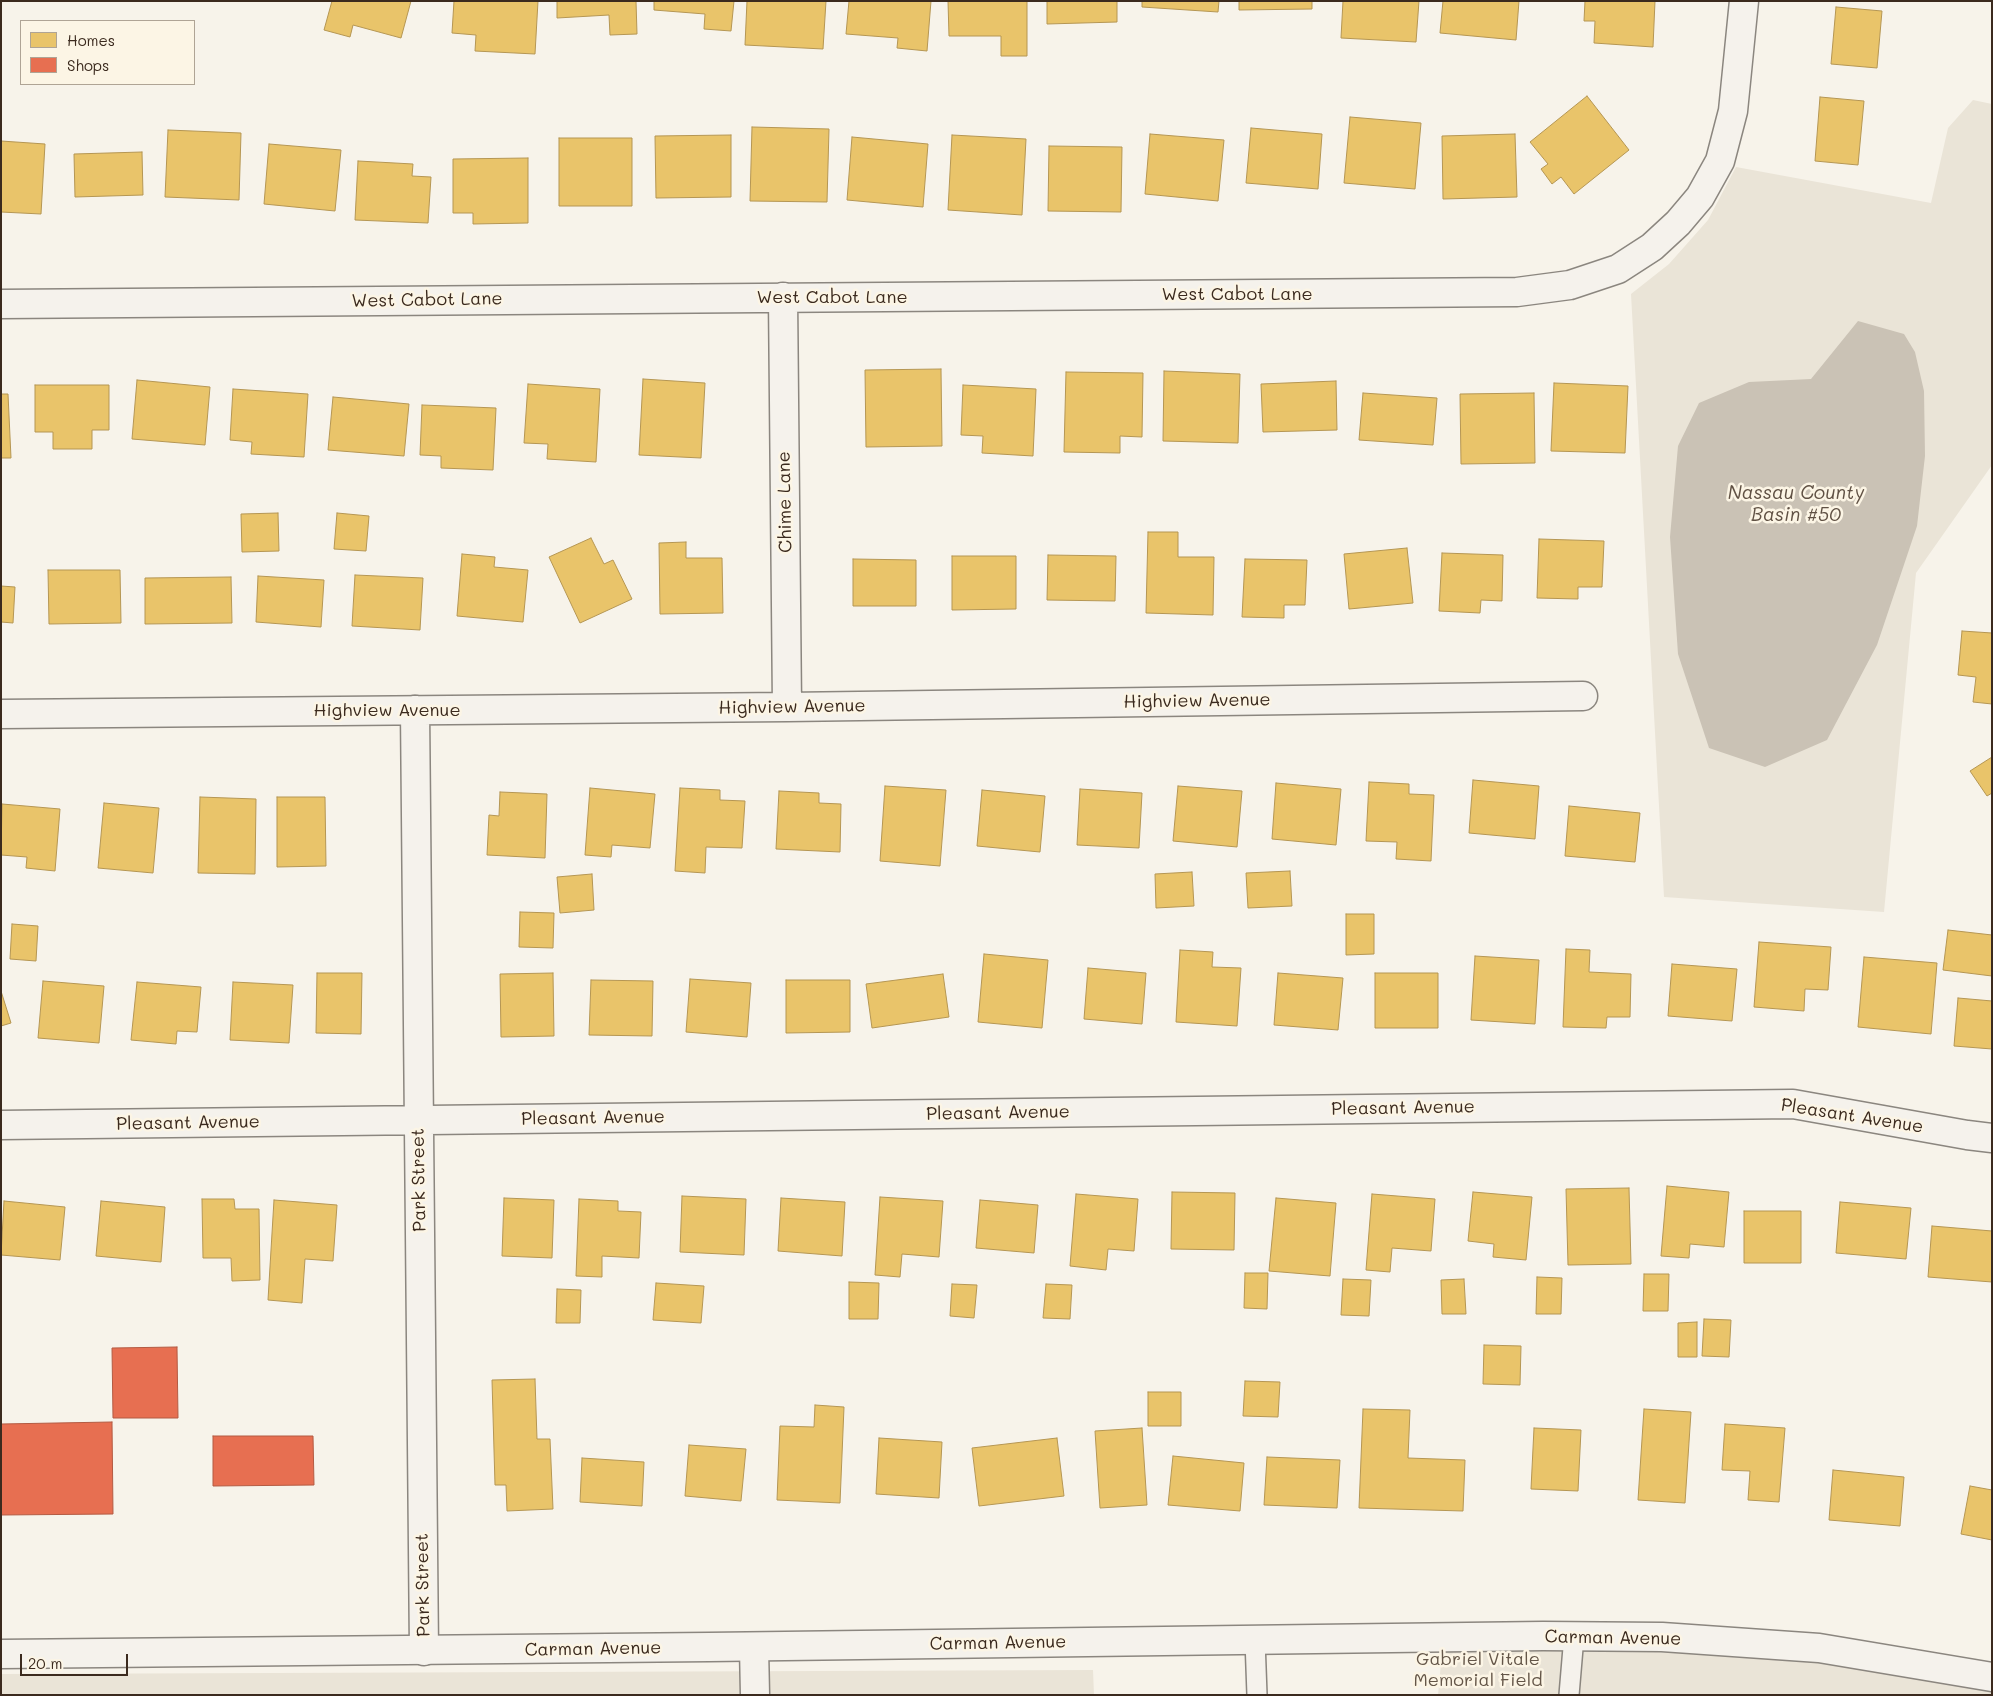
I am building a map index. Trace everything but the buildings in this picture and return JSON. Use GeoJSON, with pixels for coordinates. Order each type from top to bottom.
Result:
{"type":"FeatureCollection","features":[{"type":"Feature","properties":{"kind":"street","name":"West Cabot Lane"},"geometry":{"type":"LineString","coordinates":[[1,304],[1517,292],[1570,285],[1618,269],[1652,247],[1678,223],[1700,197],[1720,161],[1733,111],[1744,1]]}},
{"type":"Feature","properties":{"kind":"street","name":"Chime Lane"},"geometry":{"type":"LineString","coordinates":[[783,297],[787,707]]}},
{"type":"Feature","properties":{"kind":"street","name":"Highview Avenue"},"geometry":{"type":"LineString","coordinates":[[1,714],[787,707],[1583,696]]}},
{"type":"Feature","properties":{"kind":"street","name":"Park Street"},"geometry":{"type":"LineString","coordinates":[[415,710],[424,1651]]}},
{"type":"Feature","properties":{"kind":"street","name":"Pleasant Avenue"},"geometry":{"type":"LineString","coordinates":[[1,1125],[1793,1104],[1992,1138]]}},
{"type":"Feature","properties":{"kind":"street","name":"Carman Avenue"},"geometry":{"type":"LineString","coordinates":[[1,1654],[424,1651],[1574,1636],[1662,1637],[1819,1648],[1992,1677]]}},
{"type":"Feature","properties":{"kind":"street"},"geometry":{"type":"LineString","coordinates":[[754,1647],[755,1695]]}},
{"type":"Feature","properties":{"kind":"lane"},"geometry":{"type":"LineString","coordinates":[[1569,1695],[1574,1636]]}},
{"type":"Feature","properties":{"kind":"lane"},"geometry":{"type":"LineString","coordinates":[[1256,1640],[1257,1695]]}},
{"type":"Feature","properties":{"kind":"green space"},"geometry":{"type":"Polygon","coordinates":[[[1973,100],[1992,104],[1992,465],[1916,573],[1884,912],[1664,897],[1631,294],[1669,264],[1708,220],[1736,167],[1931,203],[1948,128],[1973,100]]]}},
{"type":"Feature","properties":{"kind":"green space","name":"Gabriel Vitale Memorial Field"},"geometry":{"type":"Polygon","coordinates":[[[1443,1642],[1821,1655],[1992,1684],[1992,1695],[1438,1695],[1443,1642]]]}},
{"type":"Feature","properties":{"kind":"green space"},"geometry":{"type":"Polygon","coordinates":[[[1093,1670],[1094,1695],[1,1695],[1,1674],[1093,1670]]]}},
{"type":"Feature","properties":{"kind":"water","name":"Nassau County Basin #50"},"geometry":{"type":"Polygon","coordinates":[[[1858,321],[1904,334],[1915,352],[1924,391],[1925,456],[1917,526],[1877,645],[1827,740],[1765,767],[1709,748],[1678,654],[1670,537],[1678,446],[1699,403],[1749,382],[1811,379],[1858,321]]]}}]}
